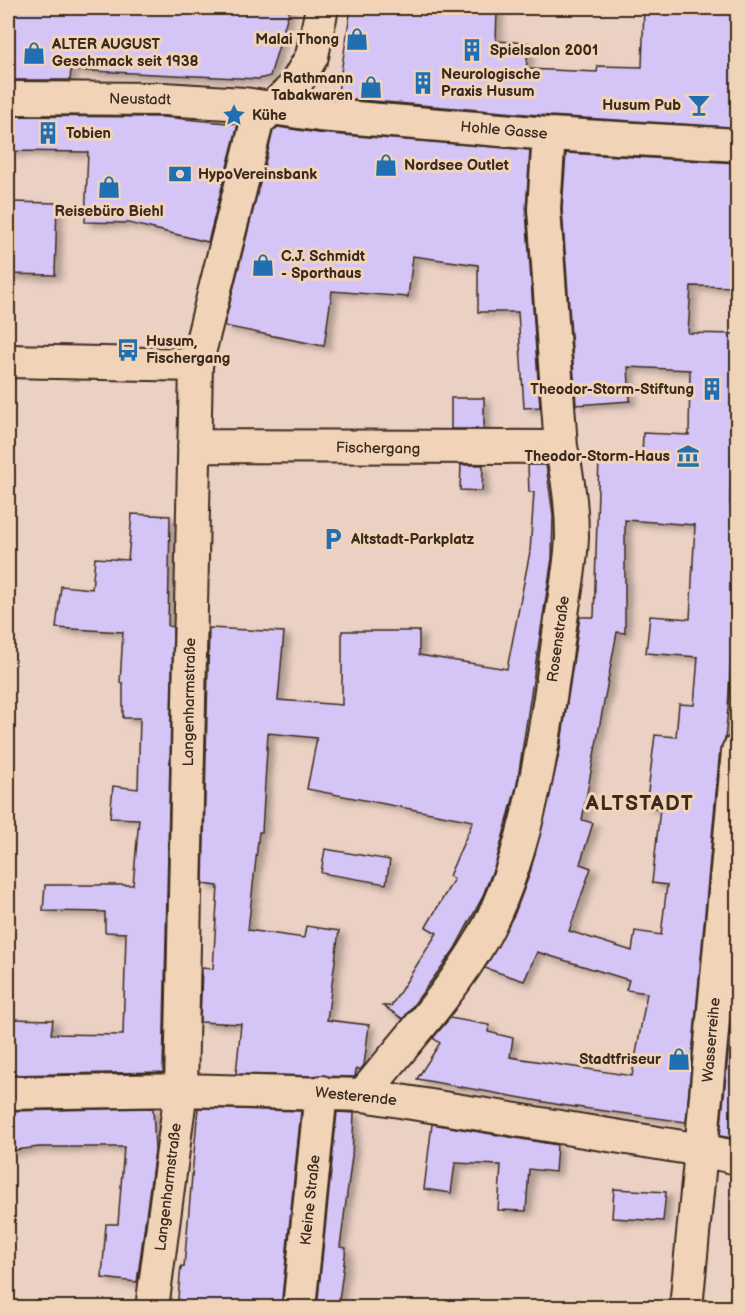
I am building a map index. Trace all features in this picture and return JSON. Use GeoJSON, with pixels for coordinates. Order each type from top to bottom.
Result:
{"type":"FeatureCollection","features":[{"type":"Feature","properties":{"kind":"street","name":"Langenharmstraße"},"geometry":{"type":"LineString","coordinates":[[152,1308],[180,1090],[196,365],[257,122],[294,87],[312,56],[322,8]]}},
{"type":"Feature","properties":{"kind":"street","name":"Neustadt"},"geometry":{"type":"LineString","coordinates":[[8,98],[164,99],[272,108]]}},
{"type":"Feature","properties":{"kind":"street","name":"Hohle Gasse"},"geometry":{"type":"LineString","coordinates":[[272,108],[319,115],[549,134],[738,146]]}},
{"type":"Feature","properties":{"kind":"street","name":"Rosenstraße"},"geometry":{"type":"LineString","coordinates":[[363,1095],[450,985],[482,939],[506,885],[523,832],[555,667],[572,538],[569,482],[561,447],[544,209],[549,134]]}},
{"type":"Feature","properties":{"kind":"street"},"geometry":{"type":"LineString","coordinates":[[8,361],[196,365]]}},
{"type":"Feature","properties":{"kind":"street","name":"Fischergang"},"geometry":{"type":"LineString","coordinates":[[194,446],[561,447]]}},
{"type":"Feature","properties":{"kind":"street","name":"Wasserreihe"},"geometry":{"type":"LineString","coordinates":[[686,1308],[738,751]]}},
{"type":"Feature","properties":{"kind":"street","name":"Westerende"},"geometry":{"type":"LineString","coordinates":[[8,1094],[180,1090],[321,1092],[363,1095],[738,1158]]}},
{"type":"Feature","properties":{"kind":"street","name":"Kleine Straße"},"geometry":{"type":"LineString","coordinates":[[299,1308],[321,1092]]}},
{"type":"Feature","properties":{"kind":"building"},"geometry":{"type":"Polygon","coordinates":[[[8,8],[290,8],[270,76],[259,79],[71,70],[70,80],[8,80],[8,8]]]}},
{"type":"Feature","properties":{"kind":"building"},"geometry":{"type":"Polygon","coordinates":[[[351,8],[497,8],[496,41],[529,43],[526,69],[597,72],[598,66],[642,67],[644,8],[738,8],[738,120],[731,127],[550,116],[337,98],[351,8]]]}},
{"type":"Feature","properties":{"kind":"building"},"geometry":{"type":"Polygon","coordinates":[[[8,116],[163,117],[238,124],[208,242],[129,223],[85,222],[88,152],[8,151],[8,116]]]}},
{"type":"Feature","properties":{"kind":"building"},"geometry":{"type":"Polygon","coordinates":[[[278,127],[318,133],[530,150],[526,210],[540,407],[524,408],[518,312],[478,312],[478,265],[413,256],[408,297],[332,291],[324,346],[224,326],[273,131],[278,127]]]}},
{"type":"Feature","properties":{"kind":"building"},"geometry":{"type":"Polygon","coordinates":[[[566,153],[738,163],[738,287],[691,286],[688,333],[736,334],[730,504],[738,504],[738,537],[728,708],[725,739],[720,749],[686,1122],[561,1105],[417,1079],[440,1043],[433,1038],[450,1018],[489,1025],[488,1032],[513,1038],[510,1057],[632,1076],[647,993],[626,990],[629,980],[537,952],[524,981],[485,968],[515,913],[530,873],[560,750],[580,617],[594,617],[599,458],[642,460],[643,433],[689,435],[690,370],[628,367],[630,401],[576,405],[562,209],[566,153]],[[625,520],[625,633],[617,632],[582,820],[593,823],[580,864],[591,868],[569,931],[632,951],[635,931],[661,935],[667,885],[652,883],[660,808],[646,807],[655,735],[676,737],[679,704],[694,705],[698,657],[646,653],[650,616],[690,619],[695,525],[625,520]]]}},
{"type":"Feature","properties":{"kind":"building"},"geometry":{"type":"Polygon","coordinates":[[[8,202],[57,203],[55,275],[8,274],[8,202]]]}},
{"type":"Feature","properties":{"kind":"building"},"geometry":{"type":"Polygon","coordinates":[[[451,398],[484,398],[484,429],[451,429],[451,398]]]}},
{"type":"Feature","properties":{"kind":"building"},"geometry":{"type":"Polygon","coordinates":[[[461,465],[483,465],[482,491],[460,490],[461,465]]]}},
{"type":"Feature","properties":{"kind":"building"},"geometry":{"type":"Polygon","coordinates":[[[528,465],[546,465],[553,515],[552,558],[517,784],[496,862],[482,898],[454,950],[403,1019],[383,1006],[391,1006],[437,933],[426,927],[454,879],[449,876],[473,821],[307,789],[317,738],[268,733],[262,832],[259,832],[248,930],[304,938],[306,926],[339,931],[327,1020],[369,1025],[364,1065],[361,1069],[356,1069],[355,1077],[236,1074],[241,1024],[200,1022],[202,968],[213,969],[218,886],[203,884],[209,628],[284,632],[278,700],[342,705],[342,631],[419,631],[419,655],[507,669],[530,552],[534,492],[529,492],[528,465]]]}},
{"type":"Feature","properties":{"kind":"building"},"geometry":{"type":"Polygon","coordinates":[[[132,514],[170,516],[168,626],[173,627],[163,1072],[8,1075],[9,1019],[53,1020],[51,1034],[123,1035],[126,933],[105,932],[105,912],[43,911],[45,885],[133,885],[139,819],[110,818],[113,786],[138,789],[140,718],[123,718],[123,683],[120,683],[123,632],[56,628],[61,586],[92,589],[95,558],[128,560],[132,514]]]}},
{"type":"Feature","properties":{"kind":"building"},"geometry":{"type":"Polygon","coordinates":[[[325,849],[390,860],[386,884],[321,873],[325,849]]]}},
{"type":"Feature","properties":{"kind":"building"},"geometry":{"type":"Polygon","coordinates":[[[738,951],[738,1139],[720,1136],[738,951]]]}},
{"type":"Feature","properties":{"kind":"building"},"geometry":{"type":"Polygon","coordinates":[[[153,1108],[155,1150],[137,1282],[102,1278],[106,1224],[118,1224],[124,1147],[39,1147],[8,1151],[8,1111],[153,1108]]]}},
{"type":"Feature","properties":{"kind":"building"},"geometry":{"type":"Polygon","coordinates":[[[198,1108],[301,1111],[281,1308],[177,1308],[181,1266],[184,1267],[198,1108]]]}},
{"type":"Feature","properties":{"kind":"building"},"geometry":{"type":"Polygon","coordinates":[[[337,1112],[354,1113],[352,1156],[340,1247],[346,1248],[338,1308],[317,1308],[337,1112]]]}},
{"type":"Feature","properties":{"kind":"building"},"geometry":{"type":"Polygon","coordinates":[[[432,1124],[557,1145],[555,1172],[529,1169],[526,1211],[498,1210],[501,1165],[455,1163],[451,1193],[424,1189],[432,1124]]]}},
{"type":"Feature","properties":{"kind":"building"},"geometry":{"type":"Polygon","coordinates":[[[614,1189],[666,1192],[663,1221],[612,1218],[614,1189]]]}},
{"type":"Feature","properties":{"kind":"place","name":"Malai Thong"},"geometry":{"type":"Point","coordinates":[357,39]}},
{"type":"Feature","properties":{"kind":"place","name":"Spielsalon 2001"},"geometry":{"type":"Point","coordinates":[472,50]}},
{"type":"Feature","properties":{"kind":"place","name":"ALTER AUGUST Geschmack seit 1938"},"geometry":{"type":"Point","coordinates":[34,53]}},
{"type":"Feature","properties":{"kind":"place","name":"Neurologische Praxis Husum"},"geometry":{"type":"Point","coordinates":[423,83]}},
{"type":"Feature","properties":{"kind":"place","name":"Rathmann Tabakwaren"},"geometry":{"type":"Point","coordinates":[371,87]}},
{"type":"Feature","properties":{"kind":"place","name":"Husum Pub"},"geometry":{"type":"Point","coordinates":[699,105]}},
{"type":"Feature","properties":{"kind":"place","name":"Kühe"},"geometry":{"type":"Point","coordinates":[234,115]}},
{"type":"Feature","properties":{"kind":"place","name":"Tobien"},"geometry":{"type":"Point","coordinates":[48,133]}},
{"type":"Feature","properties":{"kind":"place","name":"Nordsee Outlet"},"geometry":{"type":"Point","coordinates":[386,165]}},
{"type":"Feature","properties":{"kind":"place","name":"HypoVereinsbank"},"geometry":{"type":"Point","coordinates":[180,174]}},
{"type":"Feature","properties":{"kind":"place","name":"Reisebüro Biehl"},"geometry":{"type":"Point","coordinates":[109,187]}},
{"type":"Feature","properties":{"kind":"place","name":"C.J. Schmidt - Sporthaus"},"geometry":{"type":"Point","coordinates":[263,265]}},
{"type":"Feature","properties":{"kind":"place","name":"Husum, Fischergang"},"geometry":{"type":"Point","coordinates":[128,350]}},
{"type":"Feature","properties":{"kind":"place","name":"Theodor-Storm-Stiftung"},"geometry":{"type":"Point","coordinates":[712,389]}},
{"type":"Feature","properties":{"kind":"place","name":"Theodor-Storm-Haus"},"geometry":{"type":"Point","coordinates":[688,456]}},
{"type":"Feature","properties":{"kind":"place","name":"Altstadt-Parkplatz"},"geometry":{"type":"Point","coordinates":[333,539]}},
{"type":"Feature","properties":{"kind":"place","name":"Stadtfriseur"},"geometry":{"type":"Point","coordinates":[679,1059]}},
{"type":"Feature","properties":{"kind":"district","name":"ALTSTADT"},"geometry":{"type":"Point","coordinates":[640,803]}}]}
